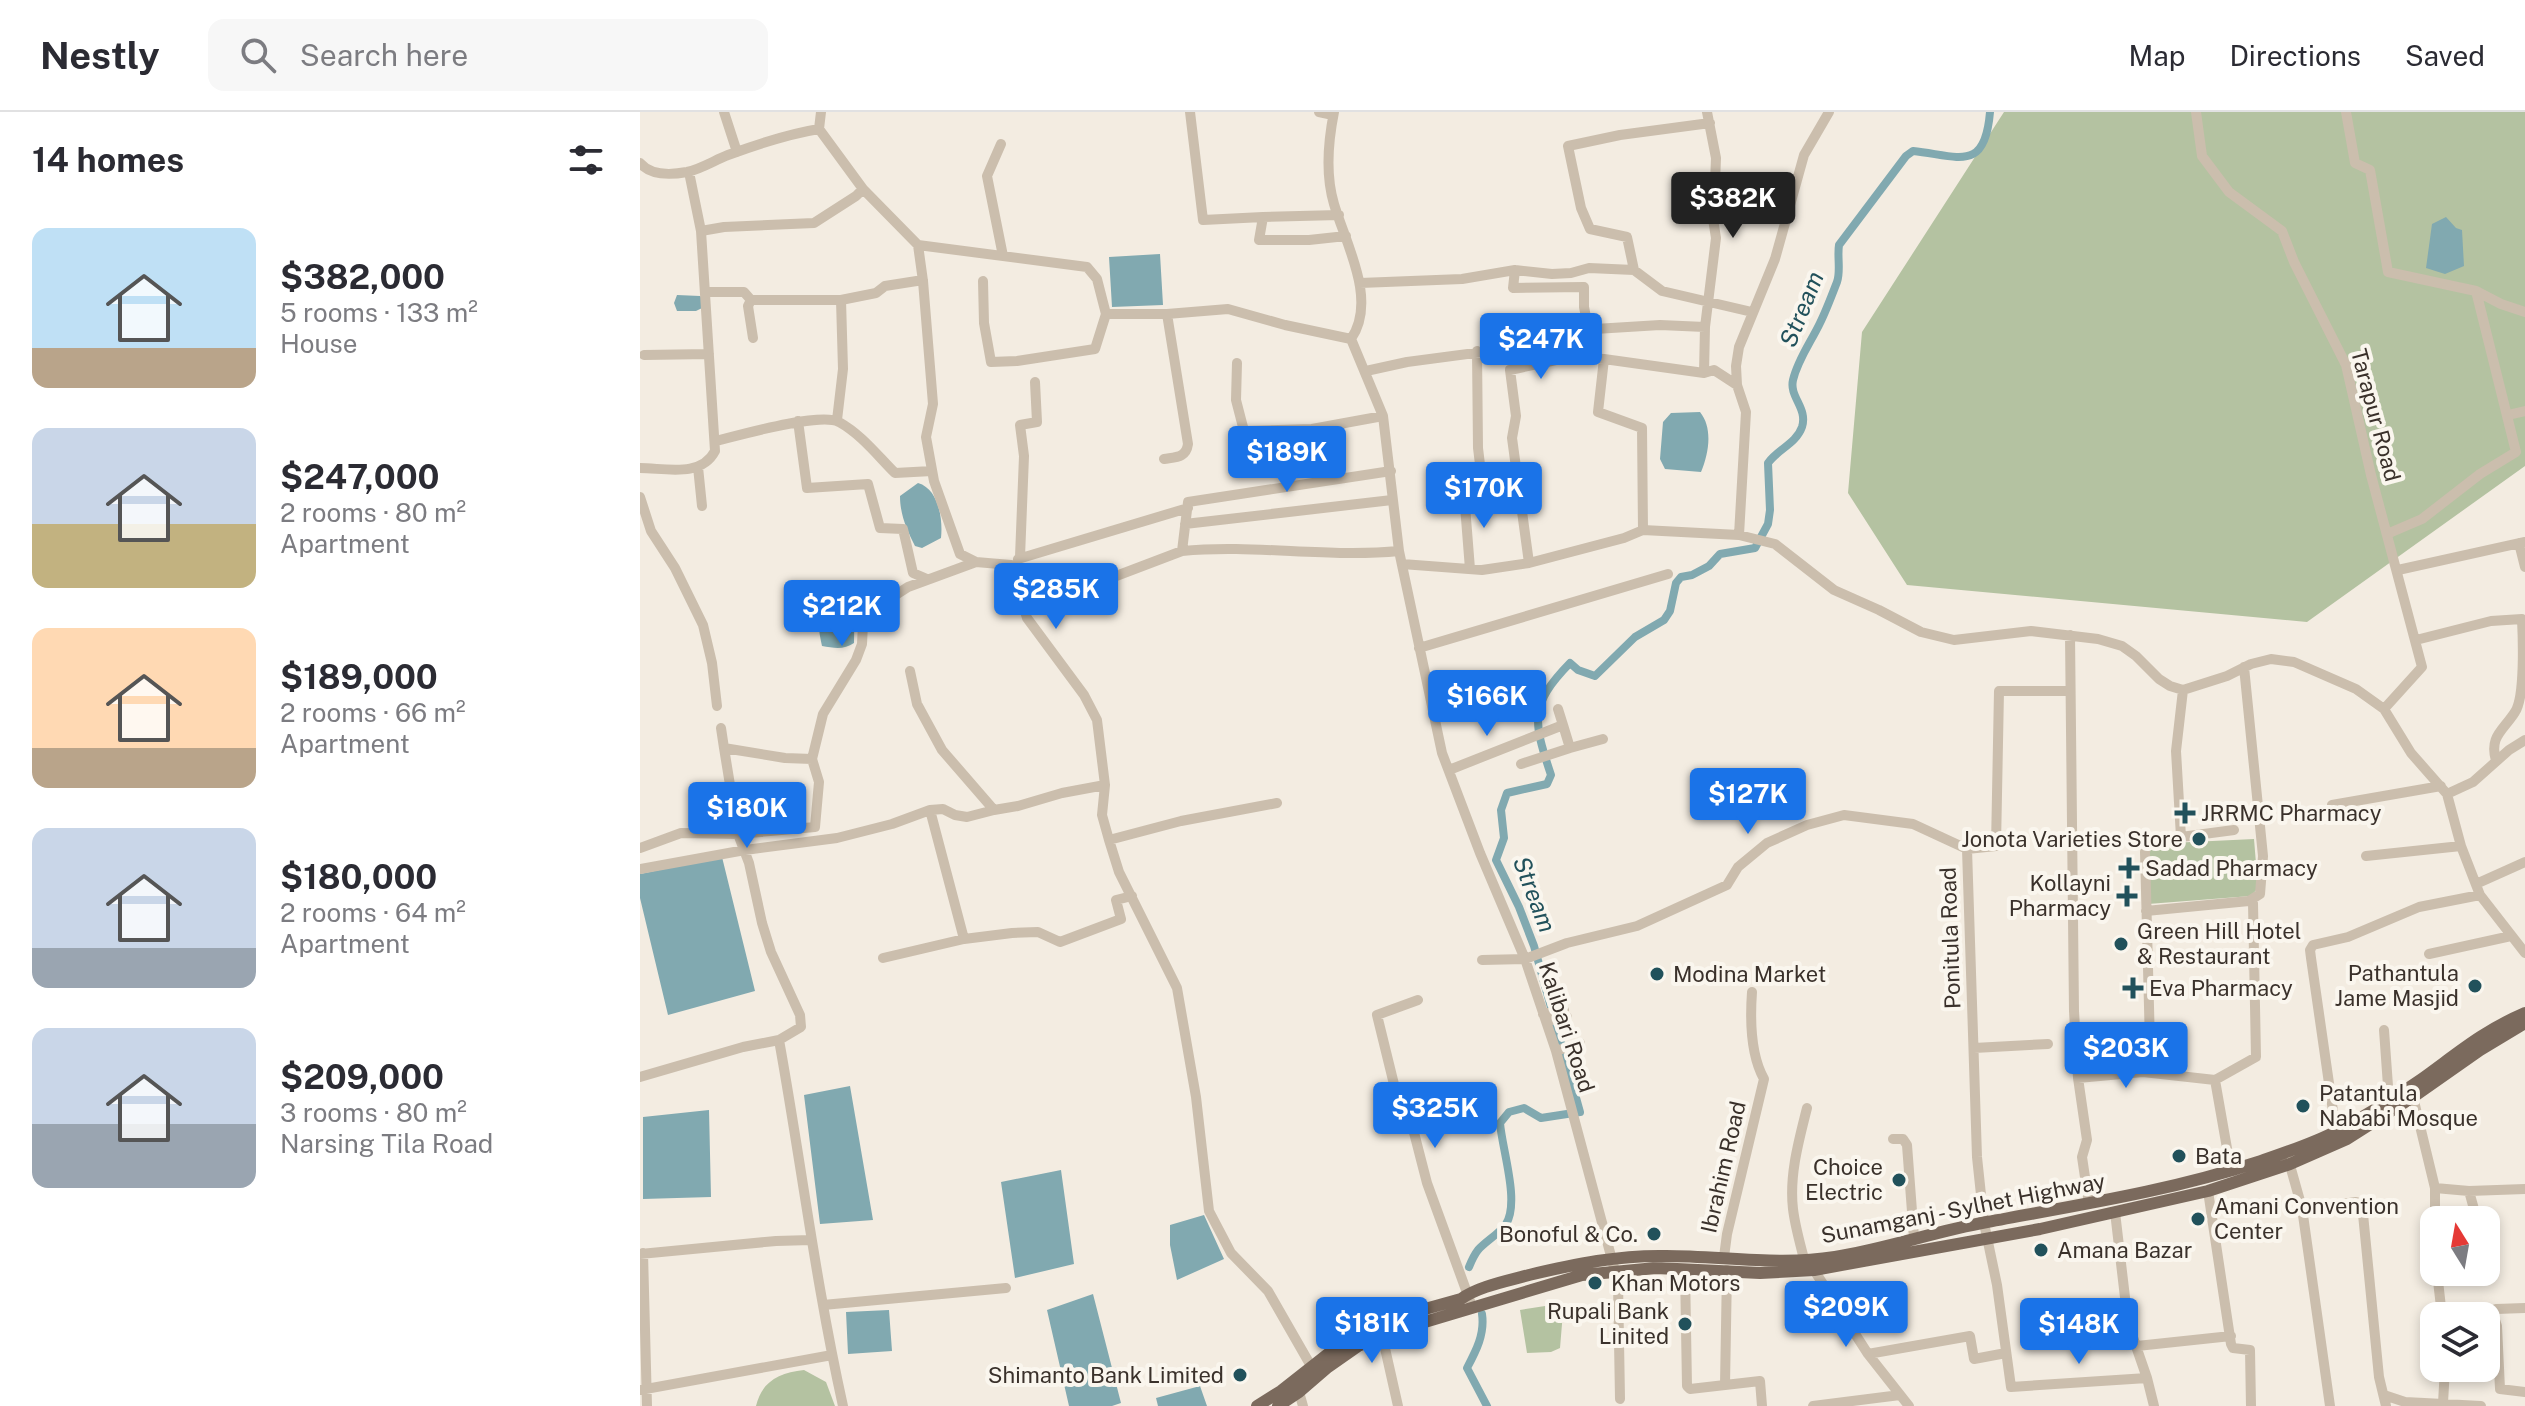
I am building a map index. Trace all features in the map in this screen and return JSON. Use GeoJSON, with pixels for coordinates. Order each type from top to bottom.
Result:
{"type":"FeatureCollection","features":[{"type":"Feature","properties":{"kind":"main road","name":"Sunamganj - Sylhet Highway"},"geometry":{"type":"LineString","coordinates":[[1278,1406],[1358,1346],[1470,1301],[1512,1280],[1610,1258],[1663,1256],[1725,1264],[1760,1273],[1814,1270],[1988,1238],[2208,1191],[2288,1158],[2347,1139],[2413,1097],[2466,1045],[2501,1023],[2525,1013]]}},
{"type":"Feature","properties":{"kind":"main road","name":"Sunamganj - Sylhet Highway"},"geometry":{"type":"LineString","coordinates":[[1257,1406],[1356,1332],[1382,1321],[1461,1299],[1470,1301],[1582,1275],[1615,1271],[1656,1268],[1685,1270],[1725,1264],[1831,1258],[1984,1223],[2154,1190],[2288,1158],[2525,1023]]}},
{"type":"Feature","properties":{"kind":"main road"},"geometry":{"type":"LineString","coordinates":[[2154,1190],[2157,1203]]}},
{"type":"Feature","properties":{"kind":"street"},"geometry":{"type":"LineString","coordinates":[[724,112],[737,152]]}},
{"type":"Feature","properties":{"kind":"street"},"geometry":{"type":"LineString","coordinates":[[821,112],[819,129],[863,189],[918,245],[933,404],[926,437],[932,471],[960,554],[976,562]]}},
{"type":"Feature","properties":{"kind":"street"},"geometry":{"type":"LineString","coordinates":[[1190,112],[1203,220],[1339,215]]}},
{"type":"Feature","properties":{"kind":"street"},"geometry":{"type":"LineString","coordinates":[[1106,314],[1167,314],[1228,309],[1351,339],[1357,330],[1360,283],[1334,205],[1328,160],[1334,113],[1319,112]]}},
{"type":"Feature","properties":{"kind":"street"},"geometry":{"type":"LineString","coordinates":[[1744,536],[1746,412],[1737,385],[1739,347],[1775,259],[1804,155],[1829,112]]}},
{"type":"Feature","properties":{"kind":"street","name":"Tarapur Road"},"geometry":{"type":"LineString","coordinates":[[2196,112],[2202,156],[2229,192],[2282,231],[2294,262],[2346,365],[2371,475],[2422,667],[2384,709]]}},
{"type":"Feature","properties":{"kind":"street"},"geometry":{"type":"LineString","coordinates":[[2346,112],[2355,163],[2370,170],[2388,272],[2476,291],[2525,312]]}},
{"type":"Feature","properties":{"kind":"street"},"geometry":{"type":"LineString","coordinates":[[1634,270],[1627,237],[1590,229],[1581,208],[1568,146],[1709,118],[1716,158],[1715,183],[1710,200],[1716,238],[1705,327],[1704,373]]}},
{"type":"Feature","properties":{"kind":"street"},"geometry":{"type":"LineString","coordinates":[[640,163],[645,170],[665,174],[689,172],[791,134],[819,129]]}},
{"type":"Feature","properties":{"kind":"street"},"geometry":{"type":"LineString","coordinates":[[1001,144],[987,176],[1003,256]]}},
{"type":"Feature","properties":{"kind":"street"},"geometry":{"type":"LineString","coordinates":[[640,468],[684,470],[698,467],[711,460],[715,451],[701,231],[689,172]]}},
{"type":"Feature","properties":{"kind":"street"},"geometry":{"type":"LineString","coordinates":[[701,231],[814,223],[863,189]]}},
{"type":"Feature","properties":{"kind":"street"},"geometry":{"type":"LineString","coordinates":[[1263,217],[1259,240],[1346,236]]}},
{"type":"Feature","properties":{"kind":"street"},"geometry":{"type":"LineString","coordinates":[[918,245],[1087,267],[1097,279],[1106,314],[1095,349],[991,362],[984,323],[983,281]]}},
{"type":"Feature","properties":{"kind":"street"},"geometry":{"type":"LineString","coordinates":[[1360,283],[1438,281],[1515,270],[1552,274],[1589,268],[1634,270],[1662,291],[1752,312]]}},
{"type":"Feature","properties":{"kind":"street"},"geometry":{"type":"LineString","coordinates":[[1515,270],[1513,288],[1584,287],[1588,327],[1705,327]]}},
{"type":"Feature","properties":{"kind":"street"},"geometry":{"type":"LineString","coordinates":[[706,292],[744,292],[751,300],[841,300],[876,293],[885,286],[923,280]]}},
{"type":"Feature","properties":{"kind":"street"},"geometry":{"type":"LineString","coordinates":[[2387,534],[2422,519],[2480,474],[2516,452],[2476,291]]}},
{"type":"Feature","properties":{"kind":"street"},"geometry":{"type":"LineString","coordinates":[[751,300],[748,306],[753,338]]}},
{"type":"Feature","properties":{"kind":"street"},"geometry":{"type":"LineString","coordinates":[[837,420],[843,369],[841,300]]}},
{"type":"Feature","properties":{"kind":"street"},"geometry":{"type":"LineString","coordinates":[[1164,459],[1184,455],[1188,444],[1167,314]]}},
{"type":"Feature","properties":{"kind":"street","name":"Kalibari Road"},"geometry":{"type":"LineString","coordinates":[[1351,339],[1383,416],[1399,551],[1442,753],[1525,959],[1545,1017],[1618,1282],[1620,1399]]}},
{"type":"Feature","properties":{"kind":"street"},"geometry":{"type":"LineString","coordinates":[[1366,371],[1477,351],[1566,341],[1570,357]]}},
{"type":"Feature","properties":{"kind":"street"},"geometry":{"type":"LineString","coordinates":[[1477,351],[1478,448],[1482,481],[1516,477]]}},
{"type":"Feature","properties":{"kind":"street"},"geometry":{"type":"LineString","coordinates":[[644,355],[709,354]]}},
{"type":"Feature","properties":{"kind":"street"},"geometry":{"type":"LineString","coordinates":[[1529,563],[1512,438],[1516,416],[1510,370],[1570,357],[1604,359],[1704,373],[1714,370],[1737,385]]}},
{"type":"Feature","properties":{"kind":"street"},"geometry":{"type":"LineString","coordinates":[[1604,359],[1598,412],[1642,428],[1643,530]]}},
{"type":"Feature","properties":{"kind":"street"},"geometry":{"type":"LineString","coordinates":[[1237,363],[1236,400],[1244,431],[1312,429],[1383,416]]}},
{"type":"Feature","properties":{"kind":"street"},"geometry":{"type":"LineString","coordinates":[[1035,382],[1037,422],[1020,425],[1024,456],[1015,561],[1024,611],[1050,652],[1084,695],[1097,720],[1105,785],[1102,815],[1109,840],[1119,872],[1177,988],[1196,1097],[1209,1211],[1231,1253],[1268,1291],[1311,1366]]}},
{"type":"Feature","properties":{"kind":"street"},"geometry":{"type":"LineString","coordinates":[[2508,415],[2525,411]]}},
{"type":"Feature","properties":{"kind":"street"},"geometry":{"type":"LineString","coordinates":[[716,441],[798,421],[837,420],[868,443],[895,473],[932,471]]}},
{"type":"Feature","properties":{"kind":"street"},"geometry":{"type":"LineString","coordinates":[[798,421],[807,488],[868,484],[880,528],[903,529],[913,573],[927,579]]}},
{"type":"Feature","properties":{"kind":"street"},"geometry":{"type":"LineString","coordinates":[[698,467],[702,506]]}},
{"type":"Feature","properties":{"kind":"street"},"geometry":{"type":"LineString","coordinates":[[1182,551],[1188,502],[1391,471]]}},
{"type":"Feature","properties":{"kind":"street"},"geometry":{"type":"LineString","coordinates":[[1464,493],[1470,569]]}},
{"type":"Feature","properties":{"kind":"street"},"geometry":{"type":"LineString","coordinates":[[640,497],[651,531],[675,568],[703,625],[717,706]]}},
{"type":"Feature","properties":{"kind":"street"},"geometry":{"type":"LineString","coordinates":[[1185,524],[1392,500]]}},
{"type":"Feature","properties":{"kind":"street"},"geometry":{"type":"LineString","coordinates":[[640,848],[681,833],[738,834],[815,827],[819,782],[812,759],[823,714],[856,660],[862,644],[863,624],[869,612],[908,587],[976,562],[1015,561],[1188,508]]}},
{"type":"Feature","properties":{"kind":"street"},"geometry":{"type":"LineString","coordinates":[[1402,564],[1482,570],[1529,563],[1624,538],[1643,530],[1744,536],[1775,544],[1834,590],[1921,632],[1954,640],[2031,631],[2122,646],[2159,679],[2183,690],[2271,659],[2294,662],[2356,689],[2384,709],[2411,753],[2444,790],[2478,890],[2525,953]]}},
{"type":"Feature","properties":{"kind":"street"},"geometry":{"type":"LineString","coordinates":[[2398,570],[2522,542],[2525,567]]}},
{"type":"Feature","properties":{"kind":"street"},"geometry":{"type":"LineString","coordinates":[[1024,611],[1182,551],[1291,550],[1344,554],[1399,551]]}},
{"type":"Feature","properties":{"kind":"street"},"geometry":{"type":"LineString","coordinates":[[1419,648],[1668,574]]}},
{"type":"Feature","properties":{"kind":"street"},"geometry":{"type":"LineString","coordinates":[[2416,640],[2491,621],[2522,619],[2520,696],[2516,711],[2503,724],[2493,744],[2496,761]]}},
{"type":"Feature","properties":{"kind":"street"},"geometry":{"type":"LineString","coordinates":[[2070,635],[2074,1011],[2078,1078],[2087,1140],[2082,1157],[2089,1204]]}},
{"type":"Feature","properties":{"kind":"street"},"geometry":{"type":"LineString","coordinates":[[2146,911],[2249,901],[2260,894],[2263,856],[2244,667]]}},
{"type":"Feature","properties":{"kind":"street"},"geometry":{"type":"LineString","coordinates":[[910,671],[917,704],[942,750],[994,810]]}},
{"type":"Feature","properties":{"kind":"street"},"geometry":{"type":"LineString","coordinates":[[2181,837],[2176,751],[2183,690]]}},
{"type":"Feature","properties":{"kind":"street"},"geometry":{"type":"LineString","coordinates":[[1967,849],[1996,846],[1999,691],[2070,691]]}},
{"type":"Feature","properties":{"kind":"street"},"geometry":{"type":"LineString","coordinates":[[1558,709],[1570,748]]}},
{"type":"Feature","properties":{"kind":"street"},"geometry":{"type":"LineString","coordinates":[[1449,770],[1563,725]]}},
{"type":"Feature","properties":{"kind":"street"},"geometry":{"type":"LineString","coordinates":[[640,1077],[743,1047],[779,1040],[801,1027],[800,1015],[766,937],[745,850],[738,834],[721,728]]}},
{"type":"Feature","properties":{"kind":"street"},"geometry":{"type":"LineString","coordinates":[[1521,764],[1603,739]]}},
{"type":"Feature","properties":{"kind":"street"},"geometry":{"type":"LineString","coordinates":[[2332,805],[2444,790],[2473,782],[2525,740]]}},
{"type":"Feature","properties":{"kind":"street"},"geometry":{"type":"LineString","coordinates":[[724,748],[812,759]]}},
{"type":"Feature","properties":{"kind":"street"},"geometry":{"type":"LineString","coordinates":[[640,869],[852,835],[930,810],[943,809],[967,817],[1105,785]]}},
{"type":"Feature","properties":{"kind":"street"},"geometry":{"type":"LineString","coordinates":[[1109,840],[1181,821],[1277,803]]}},
{"type":"Feature","properties":{"kind":"street"},"geometry":{"type":"LineString","coordinates":[[930,810],[964,939]]}},
{"type":"Feature","properties":{"kind":"street","name":"Ponitula Road"},"geometry":{"type":"LineString","coordinates":[[1482,960],[1525,959],[1567,943],[1637,926],[1727,885],[1738,867],[1767,843],[1807,825],[1844,815],[1913,824],[1967,849],[1977,1157],[1984,1223],[2011,1387],[2147,1378]]}},
{"type":"Feature","properties":{"kind":"street"},"geometry":{"type":"LineString","coordinates":[[2143,1072],[2150,1045],[2147,842],[2234,830]]}},
{"type":"Feature","properties":{"kind":"street"},"geometry":{"type":"LineString","coordinates":[[2366,856],[2461,846]]}},
{"type":"Feature","properties":{"kind":"street"},"geometry":{"type":"LineString","coordinates":[[2336,1132],[2310,950],[2313,945],[2348,937],[2419,907],[2478,890],[2525,862]]}},
{"type":"Feature","properties":{"kind":"street"},"geometry":{"type":"LineString","coordinates":[[883,958],[964,939],[1038,932],[1060,942],[1121,919],[1116,900],[1132,896]]}},
{"type":"Feature","properties":{"kind":"street"},"geometry":{"type":"LineString","coordinates":[[2078,1078],[2143,1072],[2215,1080],[2256,1057],[2253,903]]}},
{"type":"Feature","properties":{"kind":"street"},"geometry":{"type":"LineString","coordinates":[[2429,954],[2511,936]]}},
{"type":"Feature","properties":{"kind":"street","name":"Ibrahim Road"},"geometry":{"type":"LineString","coordinates":[[1725,1385],[1727,1234],[1764,1079],[1759,1071],[1753,1042],[1750,1018],[1752,992]]}},
{"type":"Feature","properties":{"kind":"street"},"geometry":{"type":"LineString","coordinates":[[1418,1000],[1377,1015],[1403,1121],[1411,1121],[1427,1183],[1470,1301]]}},
{"type":"Feature","properties":{"kind":"street"},"geometry":{"type":"LineString","coordinates":[[1545,1017],[1566,1013]]}},
{"type":"Feature","properties":{"kind":"street"},"geometry":{"type":"LineString","coordinates":[[2384,1030],[2389,1100]]}},
{"type":"Feature","properties":{"kind":"street"},"geometry":{"type":"LineString","coordinates":[[779,1040],[811,1240],[843,1406]]}},
{"type":"Feature","properties":{"kind":"street"},"geometry":{"type":"LineString","coordinates":[[1556,1051],[1580,1043]]}},
{"type":"Feature","properties":{"kind":"street"},"geometry":{"type":"LineString","coordinates":[[1974,1048],[2048,1044]]}},
{"type":"Feature","properties":{"kind":"street"},"geometry":{"type":"LineString","coordinates":[[2215,1080],[2231,1171]]}},
{"type":"Feature","properties":{"kind":"street"},"geometry":{"type":"LineString","coordinates":[[2413,1097],[2435,1188],[2435,1206]]}},
{"type":"Feature","properties":{"kind":"street"},"geometry":{"type":"LineString","coordinates":[[1804,1259],[1793,1206],[1793,1185],[1795,1158],[1807,1108]]}},
{"type":"Feature","properties":{"kind":"street"},"geometry":{"type":"LineString","coordinates":[[1893,1139],[1903,1139],[1907,1145],[1914,1238]]}},
{"type":"Feature","properties":{"kind":"street"},"geometry":{"type":"LineString","coordinates":[[2288,1158],[2302,1208],[2330,1406]]}},
{"type":"Feature","properties":{"kind":"street"},"geometry":{"type":"LineString","coordinates":[[2435,1188],[2469,1191],[2525,1189]]}},
{"type":"Feature","properties":{"kind":"street"},"geometry":{"type":"LineString","coordinates":[[2208,1191],[2233,1348],[2250,1350],[2251,1406]]}},
{"type":"Feature","properties":{"kind":"street"},"geometry":{"type":"LineString","coordinates":[[2469,1191],[2473,1206]]}},
{"type":"Feature","properties":{"kind":"street"},"geometry":{"type":"LineString","coordinates":[[2302,1208],[2362,1204],[2379,1377],[2385,1400],[2481,1406]]}},
{"type":"Feature","properties":{"kind":"street"},"geometry":{"type":"LineString","coordinates":[[2115,1212],[2128,1323],[2154,1406]]}},
{"type":"Feature","properties":{"kind":"street"},"geometry":{"type":"LineString","coordinates":[[647,1406],[641,1254],[811,1240]]}},
{"type":"Feature","properties":{"kind":"street"},"geometry":{"type":"LineString","coordinates":[[1685,1270],[1687,1386],[1690,1389],[1760,1381],[1762,1406]]}},
{"type":"Feature","properties":{"kind":"street"},"geometry":{"type":"LineString","coordinates":[[1814,1270],[1868,1354],[1909,1406]]}},
{"type":"Feature","properties":{"kind":"street"},"geometry":{"type":"LineString","coordinates":[[823,1305],[1006,1288]]}},
{"type":"Feature","properties":{"kind":"street"},"geometry":{"type":"LineString","coordinates":[[2525,1308],[2496,1309],[2492,1311],[2492,1317],[2497,1326],[2500,1389],[2525,1392]]}},
{"type":"Feature","properties":{"kind":"street"},"geometry":{"type":"LineString","coordinates":[[1382,1321],[1382,1335],[1398,1406]]}},
{"type":"Feature","properties":{"kind":"street"},"geometry":{"type":"LineString","coordinates":[[1868,1354],[1970,1336],[1974,1359],[2006,1353]]}},
{"type":"Feature","properties":{"kind":"street"},"geometry":{"type":"LineString","coordinates":[[2137,1346],[2231,1336]]}},
{"type":"Feature","properties":{"kind":"street"},"geometry":{"type":"LineString","coordinates":[[644,1389],[832,1355]]}},
{"type":"Feature","properties":{"kind":"street"},"geometry":{"type":"LineString","coordinates":[[2443,1403],[2444,1382]]}},
{"type":"Feature","properties":{"kind":"street"},"geometry":{"type":"LineString","coordinates":[[1299,1392],[1303,1406]]}},
{"type":"Feature","properties":{"kind":"street"},"geometry":{"type":"LineString","coordinates":[[1813,1406],[1900,1395]]}},
{"type":"Feature","properties":{"kind":"green space"},"geometry":{"type":"Polygon","coordinates":[[[2004,112],[2525,112],[2525,466],[2307,622],[1907,585],[1848,493],[1862,332],[2004,112]]]}},
{"type":"Feature","properties":{"kind":"green space"},"geometry":{"type":"Polygon","coordinates":[[[2254,839],[2258,888],[2251,896],[2148,904],[2150,844],[2254,839]]]}},
{"type":"Feature","properties":{"kind":"green space"},"geometry":{"type":"Polygon","coordinates":[[[1558,1304],[1563,1312],[1560,1348],[1551,1352],[1527,1353],[1520,1310],[1558,1304]]]}},
{"type":"Feature","properties":{"kind":"green space"},"geometry":{"type":"Polygon","coordinates":[[[804,1370],[826,1382],[835,1406],[756,1406],[767,1384],[787,1373],[804,1370]]]}},
{"type":"Feature","properties":{"kind":"water"},"geometry":{"type":"Polygon","coordinates":[[[2446,217],[2462,230],[2464,266],[2445,274],[2426,268],[2432,224],[2446,217]]]}},
{"type":"Feature","properties":{"kind":"water"},"geometry":{"type":"Polygon","coordinates":[[[1160,254],[1163,305],[1112,307],[1109,257],[1160,254]]]}},
{"type":"Feature","properties":{"kind":"water"},"geometry":{"type":"Polygon","coordinates":[[[677,295],[700,296],[704,299],[702,308],[677,311],[674,303],[677,295]]]}},
{"type":"Feature","properties":{"kind":"water"},"geometry":{"type":"Polygon","coordinates":[[[1700,412],[1707,425],[1708,441],[1701,472],[1665,469],[1660,459],[1663,422],[1671,413],[1700,412]]]}},
{"type":"Feature","properties":{"kind":"water"},"geometry":{"type":"Polygon","coordinates":[[[918,483],[935,498],[941,523],[941,538],[922,548],[915,546],[912,540],[900,503],[900,496],[918,483]]]}},
{"type":"Feature","properties":{"kind":"water"},"geometry":{"type":"Polygon","coordinates":[[[836,604],[848,608],[854,623],[854,643],[843,648],[822,646],[819,631],[824,607],[836,604]]]}},
{"type":"Feature","properties":{"kind":"water"},"geometry":{"type":"Polygon","coordinates":[[[722,857],[755,991],[668,1015],[640,898],[640,874],[722,857]]]}},
{"type":"Feature","properties":{"kind":"water"},"geometry":{"type":"Polygon","coordinates":[[[850,1086],[873,1220],[820,1224],[804,1095],[850,1086]]]}},
{"type":"Feature","properties":{"kind":"water"},"geometry":{"type":"Polygon","coordinates":[[[709,1110],[711,1197],[643,1199],[643,1117],[709,1110]]]}},
{"type":"Feature","properties":{"kind":"water"},"geometry":{"type":"Polygon","coordinates":[[[1061,1170],[1074,1264],[1015,1278],[1001,1182],[1061,1170]]]}},
{"type":"Feature","properties":{"kind":"water"},"geometry":{"type":"Polygon","coordinates":[[[1204,1215],[1224,1259],[1177,1280],[1170,1245],[1170,1225],[1204,1215]]]}},
{"type":"Feature","properties":{"kind":"water"},"geometry":{"type":"Polygon","coordinates":[[[1093,1294],[1121,1403],[1112,1406],[1069,1406],[1047,1310],[1093,1294]]]}},
{"type":"Feature","properties":{"kind":"water"},"geometry":{"type":"Polygon","coordinates":[[[889,1310],[892,1351],[848,1354],[846,1312],[889,1310]]]}},
{"type":"Feature","properties":{"kind":"water"},"geometry":{"type":"Polygon","coordinates":[[[1200,1386],[1207,1406],[1158,1406],[1156,1398],[1200,1386]]]}},
{"type":"Feature","properties":{"kind":"waterway","name":"Stream"},"geometry":{"type":"LineString","coordinates":[[1469,1267],[1478,1250],[1503,1228],[1510,1214],[1511,1189],[1500,1123],[1509,1112],[1524,1108],[1541,1118],[1580,1112],[1534,946],[1496,860],[1504,838],[1501,810],[1507,793],[1547,784],[1551,775],[1538,727],[1541,703],[1570,663],[1578,670],[1595,676],[1635,637],[1664,620],[1670,611],[1676,583],[1681,577],[1709,566],[1720,554],[1755,548],[1768,524],[1768,463],[1796,438],[1802,427],[1803,414],[1792,386],[1793,380],[1837,282],[1839,245],[1906,156],[1913,151],[1956,157],[1976,152],[1987,131],[1990,112]]}},
{"type":"Feature","properties":{"kind":"waterway"},"geometry":{"type":"LineString","coordinates":[[1482,1314],[1481,1335],[1467,1368],[1487,1406]]}},
{"type":"Feature","properties":{"kind":"place","name":"JRRMC Pharmacy"},"geometry":{"type":"Point","coordinates":[2185,813]}},
{"type":"Feature","properties":{"kind":"place","name":"Jonota Varieties Store"},"geometry":{"type":"Point","coordinates":[2199,839]}},
{"type":"Feature","properties":{"kind":"place","name":"Sadad Pharmacy"},"geometry":{"type":"Point","coordinates":[2129,868]}},
{"type":"Feature","properties":{"kind":"place","name":"Kollayni Pharmacy"},"geometry":{"type":"Point","coordinates":[2127,896]}},
{"type":"Feature","properties":{"kind":"place","name":"Green Hill Hotel & Restaurant"},"geometry":{"type":"Point","coordinates":[2121,944]}},
{"type":"Feature","properties":{"kind":"place","name":"Modina Market"},"geometry":{"type":"Point","coordinates":[1657,974]}},
{"type":"Feature","properties":{"kind":"place","name":"Pathantula Jame Masjid"},"geometry":{"type":"Point","coordinates":[2475,986]}},
{"type":"Feature","properties":{"kind":"place","name":"Eva Pharmacy"},"geometry":{"type":"Point","coordinates":[2133,988]}},
{"type":"Feature","properties":{"kind":"place","name":"Patantula Nababi Mosque"},"geometry":{"type":"Point","coordinates":[2303,1106]}},
{"type":"Feature","properties":{"kind":"place","name":"Bata"},"geometry":{"type":"Point","coordinates":[2179,1156]}},
{"type":"Feature","properties":{"kind":"place","name":"Choice Electric"},"geometry":{"type":"Point","coordinates":[1899,1180]}},
{"type":"Feature","properties":{"kind":"place","name":"Amani Convention Center"},"geometry":{"type":"Point","coordinates":[2198,1219]}},
{"type":"Feature","properties":{"kind":"place","name":"Bonoful & Co."},"geometry":{"type":"Point","coordinates":[1654,1234]}},
{"type":"Feature","properties":{"kind":"place","name":"Amana Bazar"},"geometry":{"type":"Point","coordinates":[2041,1250]}},
{"type":"Feature","properties":{"kind":"place","name":"Khan Motors"},"geometry":{"type":"Point","coordinates":[1595,1283]}},
{"type":"Feature","properties":{"kind":"place","name":"Rupali Bank Linited"},"geometry":{"type":"Point","coordinates":[1685,1324]}},
{"type":"Feature","properties":{"kind":"place","name":"Shimanto Bank Limited"},"geometry":{"type":"Point","coordinates":[1240,1375]}}]}
